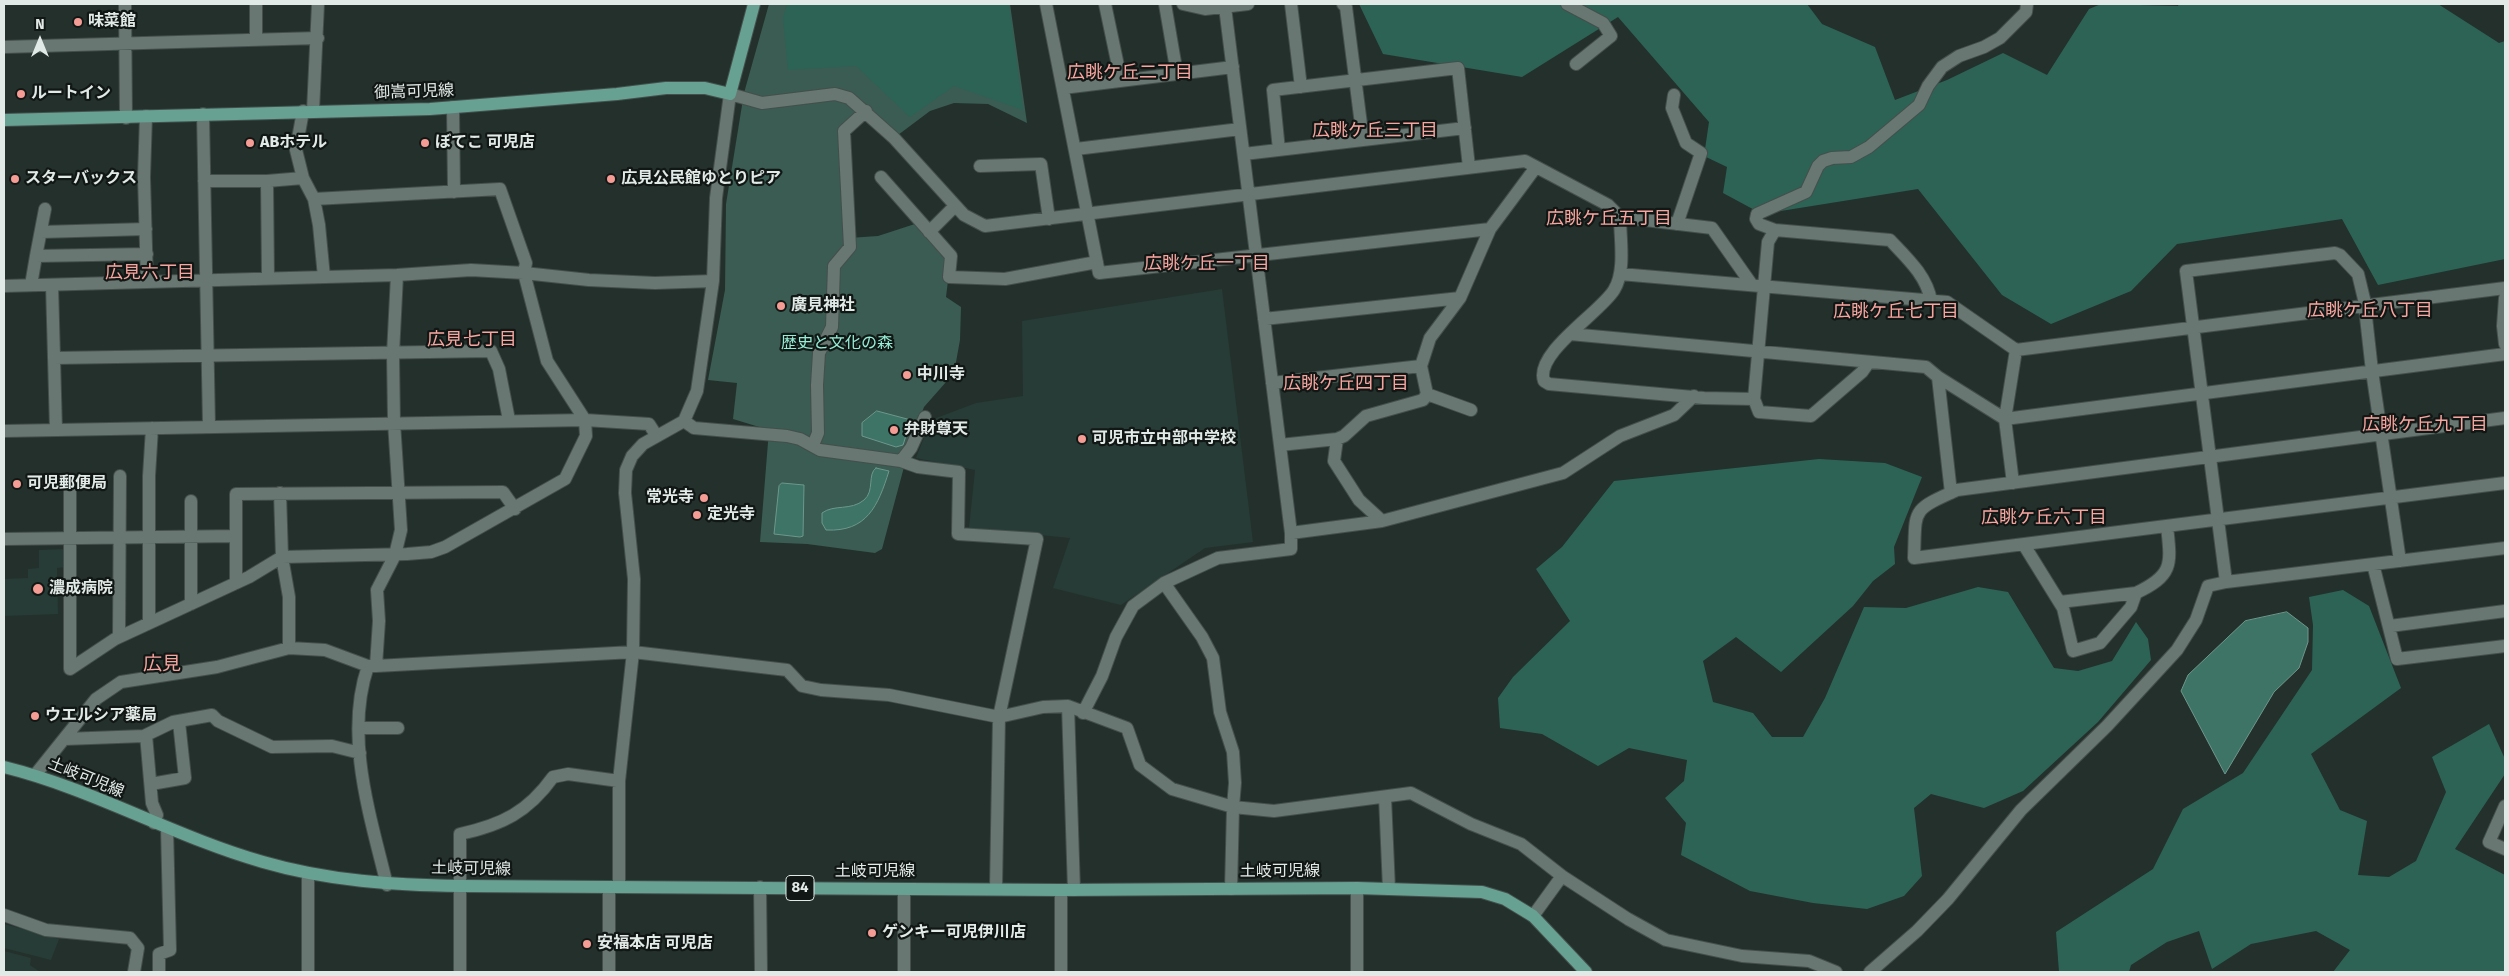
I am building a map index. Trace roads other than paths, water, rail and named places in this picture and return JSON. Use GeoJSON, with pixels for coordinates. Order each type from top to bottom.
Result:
{"type":"FeatureCollection","features":[{"type":"Feature","properties":{"kind":"main road"},"geometry":{"type":"LineString","coordinates":[[730,94],[754,4]]}},
{"type":"Feature","properties":{"kind":"main road","name":"御嵩可児線"},"geometry":{"type":"LineString","coordinates":[[4,120],[126,118],[453,107],[617,94],[666,88],[705,88],[730,94]]}},
{"type":"Feature","properties":{"kind":"main road","name":"土岐可児線"},"geometry":{"type":"LineString","coordinates":[[4,767],[35,775],[161,825],[262,862],[308,873],[387,885],[1067,890],[1357,888],[1482,892],[1505,899],[1533,916],[1586,972]]}},
{"type":"Feature","properties":{"kind":"street"},"geometry":{"type":"LineString","coordinates":[[125,4],[126,118]]}},
{"type":"Feature","properties":{"kind":"street"},"geometry":{"type":"LineString","coordinates":[[256,4],[256,40]]}},
{"type":"Feature","properties":{"kind":"street"},"geometry":{"type":"LineString","coordinates":[[318,4],[318,38],[308,111],[296,150],[304,178],[314,199],[319,225],[324,277]]}},
{"type":"Feature","properties":{"kind":"street"},"geometry":{"type":"LineString","coordinates":[[1046,4],[1099,273],[1490,229]]}},
{"type":"Feature","properties":{"kind":"street"},"geometry":{"type":"LineString","coordinates":[[1105,4],[1121,80]]}},
{"type":"Feature","properties":{"kind":"street"},"geometry":{"type":"LineString","coordinates":[[1164,4],[1177,74]]}},
{"type":"Feature","properties":{"kind":"street"},"geometry":{"type":"LineString","coordinates":[[1183,4],[1205,9],[1248,4]]}},
{"type":"Feature","properties":{"kind":"street"},"geometry":{"type":"LineString","coordinates":[[1291,4],[1301,87]]}},
{"type":"Feature","properties":{"kind":"street"},"geometry":{"type":"LineString","coordinates":[[1343,4],[1346,7],[1363,140]]}},
{"type":"Feature","properties":{"kind":"street"},"geometry":{"type":"LineString","coordinates":[[1567,4],[1603,23],[1611,36],[1576,64]]}},
{"type":"Feature","properties":{"kind":"street"},"geometry":{"type":"LineString","coordinates":[[1930,301],[1929,293],[1916,267],[1890,240],[1775,230],[1759,224],[1756,219],[1757,214],[1806,192],[1818,166],[1823,161],[1832,158],[1851,157],[1870,147],[1919,105],[1928,86],[1942,67],[1959,56],[1984,47],[2000,38],[2026,12],[2028,4]]}},
{"type":"Feature","properties":{"kind":"street"},"geometry":{"type":"LineString","coordinates":[[1083,713],[1102,676],[1116,637],[1133,606],[1164,583],[1218,558],[1291,549],[1291,533],[1225,7]]}},
{"type":"Feature","properties":{"kind":"street"},"geometry":{"type":"LineString","coordinates":[[4,47],[318,38]]}},
{"type":"Feature","properties":{"kind":"street"},"geometry":{"type":"LineString","coordinates":[[1063,88],[1233,67]]}},
{"type":"Feature","properties":{"kind":"street"},"geometry":{"type":"LineString","coordinates":[[1279,150],[1272,90],[1458,68],[1469,167]]}},
{"type":"Feature","properties":{"kind":"street"},"geometry":{"type":"LineString","coordinates":[[609,972],[619,780],[633,652],[634,579],[625,493],[626,470],[632,456],[643,444],[684,421],[697,392],[713,281],[716,198],[730,94],[762,103],[835,94],[849,98],[866,111],[894,138],[964,215],[985,226],[1525,161],[1608,205],[1620,218],[1715,230],[1758,287]]}},
{"type":"Feature","properties":{"kind":"street"},"geometry":{"type":"LineString","coordinates":[[1674,95],[1672,108],[1686,143],[1701,153],[1677,224]]}},
{"type":"Feature","properties":{"kind":"street"},"geometry":{"type":"LineString","coordinates":[[453,107],[454,192]]}},
{"type":"Feature","properties":{"kind":"street"},"geometry":{"type":"LineString","coordinates":[[813,445],[818,433],[817,385],[819,353],[832,327],[834,266],[850,247],[844,131],[866,111]]}},
{"type":"Feature","properties":{"kind":"street"},"geometry":{"type":"LineString","coordinates":[[203,114],[209,426]]}},
{"type":"Feature","properties":{"kind":"street"},"geometry":{"type":"LineString","coordinates":[[146,116],[144,176],[147,282]]}},
{"type":"Feature","properties":{"kind":"street"},"geometry":{"type":"LineString","coordinates":[[1244,154],[1465,128]]}},
{"type":"Feature","properties":{"kind":"street"},"geometry":{"type":"LineString","coordinates":[[1076,149],[1240,129]]}},
{"type":"Feature","properties":{"kind":"street"},"geometry":{"type":"LineString","coordinates":[[980,166],[1041,164],[1049,219]]}},
{"type":"Feature","properties":{"kind":"street"},"geometry":{"type":"LineString","coordinates":[[1428,394],[1421,366],[1433,332],[1460,298],[1490,229],[1536,167]]}},
{"type":"Feature","properties":{"kind":"street"},"geometry":{"type":"LineString","coordinates":[[880,177],[951,256],[949,277],[1005,279],[1097,262]]}},
{"type":"Feature","properties":{"kind":"street"},"geometry":{"type":"LineString","coordinates":[[204,181],[267,181],[304,178]]}},
{"type":"Feature","properties":{"kind":"street"},"geometry":{"type":"LineString","coordinates":[[267,181],[268,278]]}},
{"type":"Feature","properties":{"kind":"street"},"geometry":{"type":"LineString","coordinates":[[70,481],[70,669],[119,637],[236,583],[282,557],[395,555],[431,552],[445,547],[565,479],[584,442],[585,420],[547,361],[524,273],[526,263],[500,189],[314,199]]}},
{"type":"Feature","properties":{"kind":"street"},"geometry":{"type":"LineString","coordinates":[[929,232],[955,206]]}},
{"type":"Feature","properties":{"kind":"street"},"geometry":{"type":"LineString","coordinates":[[31,285],[45,209]]}},
{"type":"Feature","properties":{"kind":"street"},"geometry":{"type":"LineString","coordinates":[[1620,218],[1620,274],[1615,289],[1604,302],[1555,348],[1544,368],[1542,377],[1549,384],[1754,399]]}},
{"type":"Feature","properties":{"kind":"street"},"geometry":{"type":"LineString","coordinates":[[41,232],[146,229]]}},
{"type":"Feature","properties":{"kind":"street"},"geometry":{"type":"LineString","coordinates":[[1775,230],[1768,242],[1758,287],[1758,351],[1754,399],[1759,412],[1811,416],[1862,372],[1870,362]]}},
{"type":"Feature","properties":{"kind":"street"},"geometry":{"type":"LineString","coordinates":[[2226,582],[2186,271],[2335,253],[2340,255],[2358,274],[2400,561]]}},
{"type":"Feature","properties":{"kind":"street"},"geometry":{"type":"LineString","coordinates":[[36,256],[147,254]]}},
{"type":"Feature","properties":{"kind":"street"},"geometry":{"type":"LineString","coordinates":[[4,286],[397,275],[471,270],[589,280],[655,283],[713,281]]}},
{"type":"Feature","properties":{"kind":"street"},"geometry":{"type":"LineString","coordinates":[[1620,274],[1947,302],[2016,350],[2505,288]]}},
{"type":"Feature","properties":{"kind":"street"},"geometry":{"type":"LineString","coordinates":[[387,885],[370,813],[360,753],[359,728],[363,680],[372,666],[379,621],[378,590],[395,555],[401,530],[394,422],[393,354],[397,275]]}},
{"type":"Feature","properties":{"kind":"street"},"geometry":{"type":"LineString","coordinates":[[52,285],[56,430]]}},
{"type":"Feature","properties":{"kind":"street"},"geometry":{"type":"LineString","coordinates":[[1264,319],[1460,298]]}},
{"type":"Feature","properties":{"kind":"street"},"geometry":{"type":"LineString","coordinates":[[2505,298],[2503,326],[2505,344]]}},
{"type":"Feature","properties":{"kind":"street"},"geometry":{"type":"LineString","coordinates":[[1570,334],[1926,366],[1938,377],[2006,419],[2505,354]]}},
{"type":"Feature","properties":{"kind":"street"},"geometry":{"type":"LineString","coordinates":[[2013,483],[2006,419],[2016,350]]}},
{"type":"Feature","properties":{"kind":"street"},"geometry":{"type":"LineString","coordinates":[[54,358],[491,351],[499,370],[509,420]]}},
{"type":"Feature","properties":{"kind":"street"},"geometry":{"type":"LineString","coordinates":[[1272,383],[1421,366]]}},
{"type":"Feature","properties":{"kind":"street"},"geometry":{"type":"LineString","coordinates":[[1938,377],[1951,493]]}},
{"type":"Feature","properties":{"kind":"street"},"geometry":{"type":"LineString","coordinates":[[1428,394],[1471,410]]}},
{"type":"Feature","properties":{"kind":"street"},"geometry":{"type":"LineString","coordinates":[[1280,445],[1337,439],[1344,436],[1366,416],[1423,400],[1428,394]]}},
{"type":"Feature","properties":{"kind":"street"},"geometry":{"type":"LineString","coordinates":[[1291,533],[1382,521],[1563,473],[1620,436],[1674,415],[1694,396]]}},
{"type":"Feature","properties":{"kind":"street"},"geometry":{"type":"LineString","coordinates":[[901,461],[911,448],[925,417]]}},
{"type":"Feature","properties":{"kind":"street"},"geometry":{"type":"LineString","coordinates":[[2505,418],[2013,483],[1951,493],[1921,508],[1916,515],[1914,558],[2505,483]]}},
{"type":"Feature","properties":{"kind":"street"},"geometry":{"type":"LineString","coordinates":[[4,431],[394,422],[585,420],[649,424],[656,435]]}},
{"type":"Feature","properties":{"kind":"street"},"geometry":{"type":"LineString","coordinates":[[684,421],[694,428],[787,436],[813,445],[820,450],[845,455],[864,455],[901,461],[918,467],[959,472],[958,534],[1037,539],[999,717],[996,888]]}},
{"type":"Feature","properties":{"kind":"street"},"geometry":{"type":"LineString","coordinates":[[149,623],[152,428]]}},
{"type":"Feature","properties":{"kind":"street"},"geometry":{"type":"LineString","coordinates":[[1337,439],[1334,461],[1359,500],[1382,521]]}},
{"type":"Feature","properties":{"kind":"street"},"geometry":{"type":"LineString","coordinates":[[119,637],[120,476]]}},
{"type":"Feature","properties":{"kind":"street"},"geometry":{"type":"LineString","coordinates":[[236,583],[236,494],[503,492],[515,508]]}},
{"type":"Feature","properties":{"kind":"street"},"geometry":{"type":"LineString","coordinates":[[280,493],[282,557],[289,597],[289,648]]}},
{"type":"Feature","properties":{"kind":"street"},"geometry":{"type":"LineString","coordinates":[[191,501],[191,604]]}},
{"type":"Feature","properties":{"kind":"street"},"geometry":{"type":"LineString","coordinates":[[2060,602],[2136,593],[2158,579],[2170,566],[2167,526]]}},
{"type":"Feature","properties":{"kind":"street"},"geometry":{"type":"LineString","coordinates":[[4,539],[236,536]]}},
{"type":"Feature","properties":{"kind":"street"},"geometry":{"type":"LineString","coordinates":[[2024,545],[2060,602],[2073,651],[2100,642],[2131,607],[2136,593]]}},
{"type":"Feature","properties":{"kind":"street"},"geometry":{"type":"LineString","coordinates":[[1870,972],[1917,931],[1948,899],[2020,810],[2108,726],[2129,700],[2177,650],[2196,620],[2208,586],[2226,582],[2505,548]]}},
{"type":"Feature","properties":{"kind":"street"},"geometry":{"type":"LineString","coordinates":[[2373,564],[2397,659],[2505,646]]}},
{"type":"Feature","properties":{"kind":"street"},"geometry":{"type":"LineString","coordinates":[[1164,583],[1202,637],[1213,658],[1220,712],[1233,752],[1235,783],[1231,889]]}},
{"type":"Feature","properties":{"kind":"street"},"geometry":{"type":"LineString","coordinates":[[2390,626],[2505,611]]}},
{"type":"Feature","properties":{"kind":"street"},"geometry":{"type":"LineString","coordinates":[[35,775],[96,698],[121,682],[217,667],[289,648],[325,650],[372,666],[633,652],[787,670],[802,686],[821,690],[889,695],[999,717],[1043,707],[1068,706],[1127,728],[1140,765],[1172,789],[1233,807],[1274,811],[1312,804],[1411,793],[1471,824],[1521,844],[1562,876],[1628,920],[1666,940],[1742,956],[1809,961],[1836,972]]}},
{"type":"Feature","properties":{"kind":"street"},"geometry":{"type":"LineString","coordinates":[[1061,972],[1067,890],[1068,706]]}},
{"type":"Feature","properties":{"kind":"street"},"geometry":{"type":"LineString","coordinates":[[65,739],[146,735],[156,729],[179,722],[212,715],[218,722],[272,747],[332,746],[360,753]]}},
{"type":"Feature","properties":{"kind":"street"},"geometry":{"type":"LineString","coordinates":[[150,784],[185,778],[179,722]]}},
{"type":"Feature","properties":{"kind":"street"},"geometry":{"type":"LineString","coordinates":[[359,728],[398,728]]}},
{"type":"Feature","properties":{"kind":"street"},"geometry":{"type":"LineString","coordinates":[[137,952],[159,954],[170,950],[161,825],[152,803],[146,735]]}},
{"type":"Feature","properties":{"kind":"street"},"geometry":{"type":"LineString","coordinates":[[460,972],[460,834],[499,824],[539,797],[553,777],[568,774],[619,780]]}},
{"type":"Feature","properties":{"kind":"street"},"geometry":{"type":"LineString","coordinates":[[1385,797],[1389,889]]}},
{"type":"Feature","properties":{"kind":"street"},"geometry":{"type":"LineString","coordinates":[[2505,806],[2489,842],[2505,849]]}},
{"type":"Feature","properties":{"kind":"street"},"geometry":{"type":"LineString","coordinates":[[308,873],[308,972]]}},
{"type":"Feature","properties":{"kind":"street"},"geometry":{"type":"LineString","coordinates":[[1533,916],[1562,876]]}},
{"type":"Feature","properties":{"kind":"street"},"geometry":{"type":"LineString","coordinates":[[760,887],[761,972]]}},
{"type":"Feature","properties":{"kind":"street"},"geometry":{"type":"LineString","coordinates":[[1357,888],[1357,972]]}},
{"type":"Feature","properties":{"kind":"street"},"geometry":{"type":"LineString","coordinates":[[904,889],[904,972]]}},
{"type":"Feature","properties":{"kind":"street"},"geometry":{"type":"LineString","coordinates":[[4,915],[46,930],[130,938],[138,948],[134,972]]}},
{"type":"Feature","properties":{"kind":"street"},"geometry":{"type":"LineString","coordinates":[[159,954],[159,972]]}},
{"type":"Feature","properties":{"kind":"place","name":"味菜館"},"geometry":{"type":"Point","coordinates":[78,22]}},
{"type":"Feature","properties":{"kind":"place","name":"ルートイン"},"geometry":{"type":"Point","coordinates":[21,94]}},
{"type":"Feature","properties":{"kind":"place","name":"ABホテル"},"geometry":{"type":"Point","coordinates":[250,143]}},
{"type":"Feature","properties":{"kind":"place","name":"ぼてこ 可児店"},"geometry":{"type":"Point","coordinates":[425,143]}},
{"type":"Feature","properties":{"kind":"place","name":"スターバックス"},"geometry":{"type":"Point","coordinates":[15,179]}},
{"type":"Feature","properties":{"kind":"place","name":"広見公民館ゆとりピア"},"geometry":{"type":"Point","coordinates":[611,179]}},
{"type":"Feature","properties":{"kind":"place","name":"廣見神社"},"geometry":{"type":"Point","coordinates":[781,306]}},
{"type":"Feature","properties":{"kind":"place","name":"中川寺"},"geometry":{"type":"Point","coordinates":[907,375]}},
{"type":"Feature","properties":{"kind":"place","name":"弁財尊天"},"geometry":{"type":"Point","coordinates":[894,430]}},
{"type":"Feature","properties":{"kind":"place","name":"可児市立中部中学校"},"geometry":{"type":"Point","coordinates":[1082,439]}},
{"type":"Feature","properties":{"kind":"place","name":"可児郵便局"},"geometry":{"type":"Point","coordinates":[17,484]}},
{"type":"Feature","properties":{"kind":"place","name":"常光寺"},"geometry":{"type":"Point","coordinates":[704,498]}},
{"type":"Feature","properties":{"kind":"place","name":"定光寺"},"geometry":{"type":"Point","coordinates":[697,515]}},
{"type":"Feature","properties":{"kind":"place","name":"濃成病院"},"geometry":{"type":"Point","coordinates":[38,589]}},
{"type":"Feature","properties":{"kind":"place","name":"ウエルシア薬局"},"geometry":{"type":"Point","coordinates":[35,716]}},
{"type":"Feature","properties":{"kind":"place","name":"ゲンキー可児伊川店"},"geometry":{"type":"Point","coordinates":[872,933]}},
{"type":"Feature","properties":{"kind":"place","name":"安福本店 可児店"},"geometry":{"type":"Point","coordinates":[587,944]}},
{"type":"Feature","properties":{"kind":"district","name":"広眺ケ丘二丁目"},"geometry":{"type":"Point","coordinates":[1130,73]}},
{"type":"Feature","properties":{"kind":"district","name":"広眺ケ丘三丁目"},"geometry":{"type":"Point","coordinates":[1375,131]}},
{"type":"Feature","properties":{"kind":"district","name":"広眺ケ丘五丁目"},"geometry":{"type":"Point","coordinates":[1609,219]}},
{"type":"Feature","properties":{"kind":"district","name":"広眺ケ丘一丁目"},"geometry":{"type":"Point","coordinates":[1207,264]}},
{"type":"Feature","properties":{"kind":"district","name":"広見六丁目"},"geometry":{"type":"Point","coordinates":[150,273]}},
{"type":"Feature","properties":{"kind":"district","name":"広眺ケ丘八丁目"},"geometry":{"type":"Point","coordinates":[2370,311]}},
{"type":"Feature","properties":{"kind":"district","name":"広眺ケ丘七丁目"},"geometry":{"type":"Point","coordinates":[1896,312]}},
{"type":"Feature","properties":{"kind":"district","name":"広見七丁目"},"geometry":{"type":"Point","coordinates":[472,340]}},
{"type":"Feature","properties":{"kind":"district","name":"広眺ケ丘四丁目"},"geometry":{"type":"Point","coordinates":[1346,384]}},
{"type":"Feature","properties":{"kind":"district","name":"広眺ケ丘九丁目"},"geometry":{"type":"Point","coordinates":[2425,425]}},
{"type":"Feature","properties":{"kind":"district","name":"広眺ケ丘六丁目"},"geometry":{"type":"Point","coordinates":[2044,518]}},
{"type":"Feature","properties":{"kind":"district","name":"広見"},"geometry":{"type":"Point","coordinates":[162,665]}},
{"type":"Feature","properties":{"kind":"park label","name":"歴史と文化の森"},"geometry":{"type":"Point","coordinates":[837,344]}}]}
